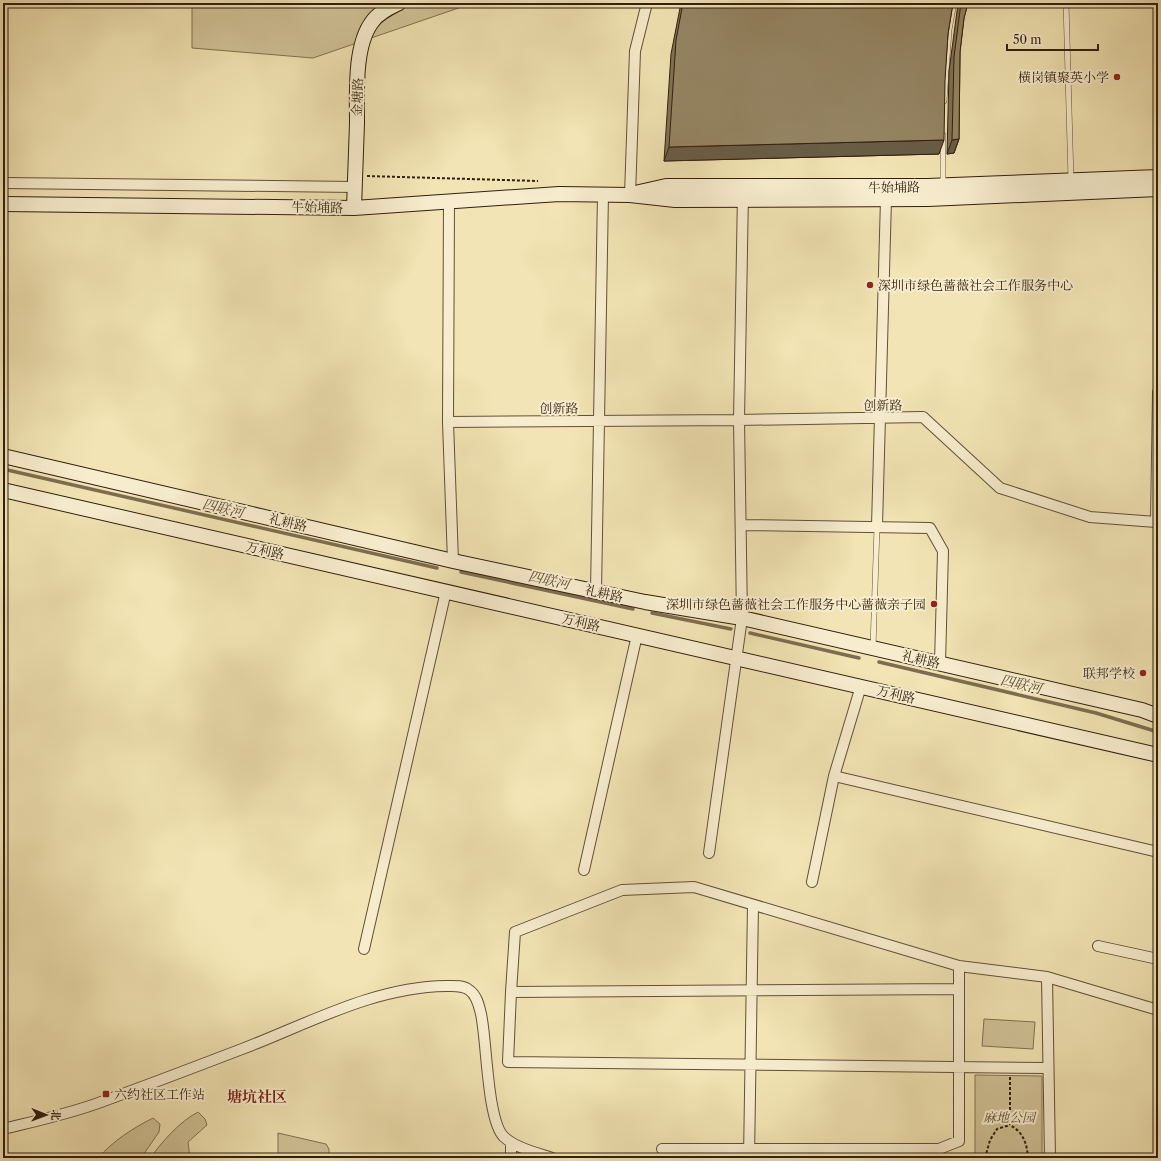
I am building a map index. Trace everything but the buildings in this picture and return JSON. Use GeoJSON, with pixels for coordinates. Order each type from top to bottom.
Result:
{"type":"FeatureCollection","features":[{"type":"Feature","properties":{"kind":"street","name":"金塘路"},"geometry":{"type":"LineString","coordinates":[[354,208],[358,75],[361,48],[371,22],[378,15],[399,3]]}},
{"type":"Feature","properties":{"kind":"street"},"geometry":{"type":"LineString","coordinates":[[630,195],[635,51],[647,3]]}},
{"type":"Feature","properties":{"kind":"street","name":"牛始埔路"},"geometry":{"type":"LineString","coordinates":[[3,204],[354,208],[559,194],[630,195],[666,186],[743,193],[886,199],[943,192],[1070,181],[1158,177]]}},
{"type":"Feature","properties":{"kind":"street"},"geometry":{"type":"LineString","coordinates":[[3,183],[355,186]]}},
{"type":"Feature","properties":{"kind":"street","name":"牛始埔路"},"geometry":{"type":"LineString","coordinates":[[743,193],[1158,189]]}},
{"type":"Feature","properties":{"kind":"street"},"geometry":{"type":"LineString","coordinates":[[709,853],[742,618],[739,420],[743,193]]}},
{"type":"Feature","properties":{"kind":"street"},"geometry":{"type":"LineString","coordinates":[[596,591],[603,194]]}},
{"type":"Feature","properties":{"kind":"street"},"geometry":{"type":"LineString","coordinates":[[877,526],[882,417],[886,199]]}},
{"type":"Feature","properties":{"kind":"street"},"geometry":{"type":"LineString","coordinates":[[449,201],[448,422],[453,561]]}},
{"type":"Feature","properties":{"kind":"street","name":"创新路"},"geometry":{"type":"LineString","coordinates":[[448,422],[923,417],[1000,488],[1090,517],[1157,522],[1158,392]]}},
{"type":"Feature","properties":{"kind":"street","name":"礼耕路"},"geometry":{"type":"LineString","coordinates":[[3,456],[453,561],[645,602],[742,618],[1142,710],[1158,716]]}},
{"type":"Feature","properties":{"kind":"street","name":"万利路"},"geometry":{"type":"LineString","coordinates":[[3,490],[1158,754]]}},
{"type":"Feature","properties":{"kind":"street"},"geometry":{"type":"LineString","coordinates":[[741,525],[930,528],[943,551],[940,663]]}},
{"type":"Feature","properties":{"kind":"street"},"geometry":{"type":"LineString","coordinates":[[364,949],[446,591]]}},
{"type":"Feature","properties":{"kind":"street"},"geometry":{"type":"LineString","coordinates":[[584,870],[637,635]]}},
{"type":"Feature","properties":{"kind":"street"},"geometry":{"type":"LineString","coordinates":[[812,882],[834,776],[861,686]]}},
{"type":"Feature","properties":{"kind":"street"},"geometry":{"type":"LineString","coordinates":[[834,776],[1158,852]]}},
{"type":"Feature","properties":{"kind":"street"},"geometry":{"type":"LineString","coordinates":[[1048,1068],[508,1062],[515,932],[622,890],[694,887],[959,966],[1047,977],[1158,1010]]}},
{"type":"Feature","properties":{"kind":"street"},"geometry":{"type":"LineString","coordinates":[[749,1154],[753,905]]}},
{"type":"Feature","properties":{"kind":"street"},"geometry":{"type":"LineString","coordinates":[[1098,946],[1158,959]]}},
{"type":"Feature","properties":{"kind":"street"},"geometry":{"type":"LineString","coordinates":[[662,1150],[749,1154],[939,1149],[959,1141],[959,966]]}},
{"type":"Feature","properties":{"kind":"street"},"geometry":{"type":"LineString","coordinates":[[1047,977],[1050,1158]]}},
{"type":"Feature","properties":{"kind":"street"},"geometry":{"type":"LineString","coordinates":[[3,1129],[55,1117],[96,1104],[352,1005],[415,988],[458,986],[470,990],[475,995],[479,1006],[484,1029],[496,1125],[504,1137],[512,1142],[552,1158]]}},
{"type":"Feature","properties":{"kind":"street"},"geometry":{"type":"LineString","coordinates":[[511,992],[959,989]]}},
{"type":"Feature","properties":{"kind":"street"},"geometry":{"type":"LineString","coordinates":[[512,1142],[512,1158]]}},
{"type":"Feature","properties":{"kind":"lane"},"geometry":{"type":"LineString","coordinates":[[944,109],[949,30],[954,3]]}},
{"type":"Feature","properties":{"kind":"lane"},"geometry":{"type":"LineString","coordinates":[[1066,3],[1070,181]]}},
{"type":"Feature","properties":{"kind":"lane"},"geometry":{"type":"LineString","coordinates":[[943,131],[943,192]]}},
{"type":"Feature","properties":{"kind":"lane"},"geometry":{"type":"LineString","coordinates":[[873,648],[877,526]]}},
{"type":"Feature","properties":{"kind":"path"},"geometry":{"type":"LineString","coordinates":[[366,176],[539,181]]}},
{"type":"Feature","properties":{"kind":"path"},"geometry":{"type":"LineString","coordinates":[[1010,1076],[1010,1125]]}},
{"type":"Feature","properties":{"kind":"path"},"geometry":{"type":"LineString","coordinates":[[985,1158],[990,1140],[997,1129],[1010,1125],[1018,1129],[1027,1145],[1028,1158]]}},
{"type":"Feature","properties":{"kind":"green space"},"geometry":{"type":"Polygon","coordinates":[[[192,3],[473,3],[313,58],[192,48],[192,3]]]}},
{"type":"Feature","properties":{"kind":"green space"},"geometry":{"type":"Polygon","coordinates":[[[984,1019],[1035,1022],[1033,1049],[982,1046],[984,1019]]]}},
{"type":"Feature","properties":{"kind":"green space","name":"麻地公园"},"geometry":{"type":"Polygon","coordinates":[[[975,1075],[1042,1076],[1042,1158],[975,1158],[975,1075]]]}},
{"type":"Feature","properties":{"kind":"green space"},"geometry":{"type":"Polygon","coordinates":[[[198,1112],[205,1119],[207,1125],[188,1142],[190,1158],[150,1158],[178,1126],[198,1112]]]}},
{"type":"Feature","properties":{"kind":"green space"},"geometry":{"type":"Polygon","coordinates":[[[153,1118],[160,1124],[159,1132],[141,1158],[98,1158],[124,1135],[153,1118]]]}},
{"type":"Feature","properties":{"kind":"green space"},"geometry":{"type":"Polygon","coordinates":[[[278,1133],[326,1144],[329,1149],[329,1158],[278,1158],[278,1133]]]}},
{"type":"Feature","properties":{"kind":"waterway","name":"四联河"},"geometry":{"type":"LineString","coordinates":[[3,469],[437,568]]}},
{"type":"Feature","properties":{"kind":"waterway","name":"四联河"},"geometry":{"type":"LineString","coordinates":[[461,572],[633,609]]}},
{"type":"Feature","properties":{"kind":"waterway","name":"四联河"},"geometry":{"type":"LineString","coordinates":[[652,613],[731,629]]}},
{"type":"Feature","properties":{"kind":"waterway","name":"四联河"},"geometry":{"type":"LineString","coordinates":[[750,633],[859,658]]}},
{"type":"Feature","properties":{"kind":"waterway","name":"四联河"},"geometry":{"type":"LineString","coordinates":[[879,662],[1096,713],[1158,732]]}},
{"type":"Feature","properties":{"kind":"place","name":"横岗镇聚英小学"},"geometry":{"type":"Point","coordinates":[1117,77]}},
{"type":"Feature","properties":{"kind":"place","name":"深圳市绿色蔷薇社会工作服务中心"},"geometry":{"type":"Point","coordinates":[870,285]}},
{"type":"Feature","properties":{"kind":"place","name":"深圳市绿色蔷薇社会工作服务中心蔷薇亲子园"},"geometry":{"type":"Point","coordinates":[934,604]}},
{"type":"Feature","properties":{"kind":"place","name":"联邦学校"},"geometry":{"type":"Point","coordinates":[1143,673]}},
{"type":"Feature","properties":{"kind":"place","name":"六约社区工作站"},"geometry":{"type":"Point","coordinates":[106,1094]}},
{"type":"Feature","properties":{"kind":"district","name":"塘坑社区"},"geometry":{"type":"Point","coordinates":[257,1097]}}]}
